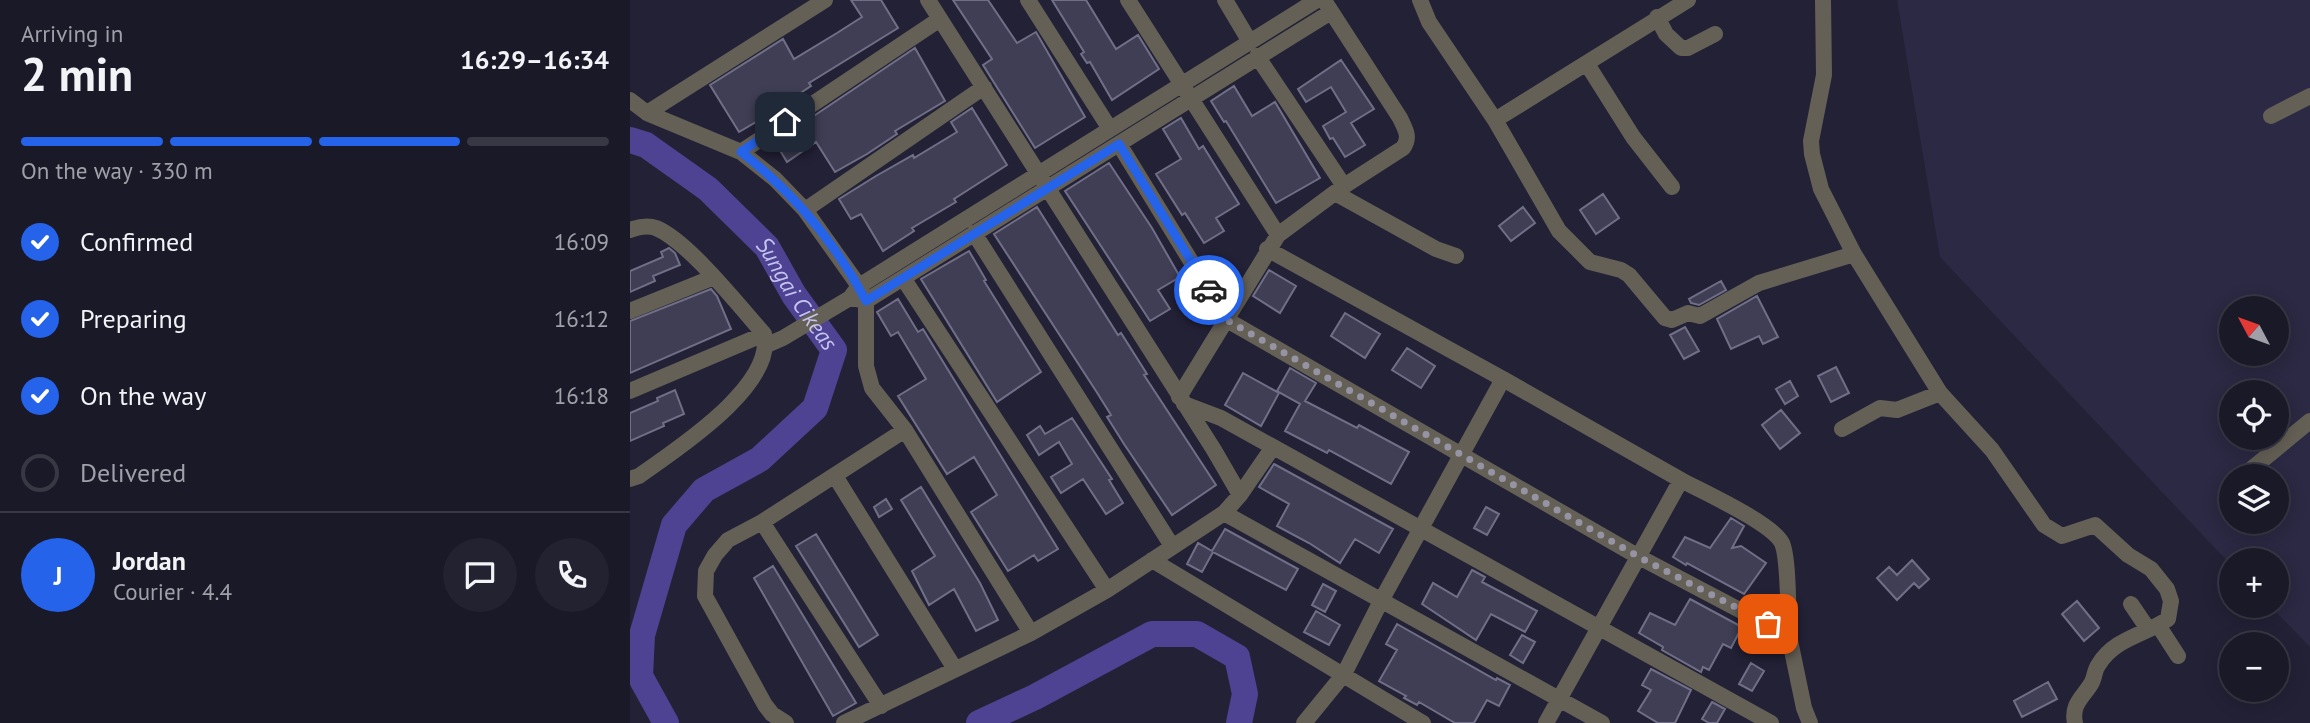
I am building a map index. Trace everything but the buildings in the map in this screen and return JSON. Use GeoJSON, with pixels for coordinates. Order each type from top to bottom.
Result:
{"type":"FeatureCollection","features":[{"type":"Feature","properties":{"kind":"street"},"geometry":{"type":"LineString","coordinates":[[647,113],[825,0]]}},
{"type":"Feature","properties":{"kind":"street"},"geometry":{"type":"LineString","coordinates":[[928,0],[1044,180],[1240,495]]}},
{"type":"Feature","properties":{"kind":"street"},"geometry":{"type":"LineString","coordinates":[[1028,0],[1110,129]]}},
{"type":"Feature","properties":{"kind":"street"},"geometry":{"type":"LineString","coordinates":[[1128,0],[1278,235]]}},
{"type":"Feature","properties":{"kind":"street"},"geometry":{"type":"LineString","coordinates":[[1225,0],[1339,189],[1436,249],[1456,256]]}},
{"type":"Feature","properties":{"kind":"street"},"geometry":{"type":"LineString","coordinates":[[630,391],[765,340],[783,338],[829,312],[1044,180],[1119,144],[1191,99],[1317,0]]}},
{"type":"Feature","properties":{"kind":"street"},"geometry":{"type":"LineString","coordinates":[[1420,0],[1429,22],[1495,120],[1559,230],[1590,262],[1622,270],[1629,275],[1662,316],[1669,320],[1688,313],[1700,316],[1759,283],[1854,254]]}},
{"type":"Feature","properties":{"kind":"street"},"geometry":{"type":"LineString","coordinates":[[1495,120],[1688,0]]}},
{"type":"Feature","properties":{"kind":"street"},"geometry":{"type":"LineString","coordinates":[[1823,0],[1825,75],[1813,127],[1812,155],[1821,189],[1854,254],[1940,393],[1992,450],[2049,530],[2068,536],[2095,525],[2128,555],[2151,569],[2167,589],[2171,601],[2168,619],[2117,646],[2098,664],[2093,682],[2076,704],[2073,713],[2075,723]]}},
{"type":"Feature","properties":{"kind":"street"},"geometry":{"type":"LineString","coordinates":[[858,295],[903,278],[975,233],[1110,129],[1182,84],[1254,49],[1327,6],[1408,136],[1403,148],[1339,189],[1278,235],[1267,249],[1181,401]]}},
{"type":"Feature","properties":{"kind":"street"},"geometry":{"type":"LineString","coordinates":[[1657,17],[1666,34],[1681,48],[1688,48],[1714,34]]}},
{"type":"Feature","properties":{"kind":"street"},"geometry":{"type":"LineString","coordinates":[[741,152],[940,19]]}},
{"type":"Feature","properties":{"kind":"street"},"geometry":{"type":"LineString","coordinates":[[1587,64],[1633,137],[1672,187]]}},
{"type":"Feature","properties":{"kind":"street"},"geometry":{"type":"LineString","coordinates":[[805,210],[984,87]]}},
{"type":"Feature","properties":{"kind":"street"},"geometry":{"type":"LineString","coordinates":[[2271,116],[2310,96]]}},
{"type":"Feature","properties":{"kind":"street"},"geometry":{"type":"LineString","coordinates":[[630,100],[647,113],[741,152],[775,179],[805,210],[858,295],[868,376],[872,388],[905,430],[1031,633]]}},
{"type":"Feature","properties":{"kind":"street"},"geometry":{"type":"LineString","coordinates":[[1119,144],[1227,320],[1639,557],[1789,636]]}},
{"type":"Feature","properties":{"kind":"street"},"geometry":{"type":"LineString","coordinates":[[630,230],[653,227],[669,235],[714,277],[765,340]]}},
{"type":"Feature","properties":{"kind":"street"},"geometry":{"type":"LineString","coordinates":[[975,233],[1172,546]]}},
{"type":"Feature","properties":{"kind":"street"},"geometry":{"type":"LineString","coordinates":[[1267,249],[1755,520],[1779,539],[1785,555],[1789,636],[1804,708],[1810,723]]}},
{"type":"Feature","properties":{"kind":"street"},"geometry":{"type":"LineString","coordinates":[[630,311],[714,277]]}},
{"type":"Feature","properties":{"kind":"street"},"geometry":{"type":"LineString","coordinates":[[903,278],[1107,590]]}},
{"type":"Feature","properties":{"kind":"street"},"geometry":{"type":"LineString","coordinates":[[630,479],[639,476],[687,443],[737,399],[745,390],[765,340]]}},
{"type":"Feature","properties":{"kind":"street"},"geometry":{"type":"LineString","coordinates":[[1304,723],[1344,674],[1503,379]]}},
{"type":"Feature","properties":{"kind":"street"},"geometry":{"type":"LineString","coordinates":[[1842,429],[1880,408],[1897,410],[1940,393]]}},
{"type":"Feature","properties":{"kind":"street"},"geometry":{"type":"LineString","coordinates":[[1181,401],[1222,418],[1771,723]]}},
{"type":"Feature","properties":{"kind":"street"},"geometry":{"type":"LineString","coordinates":[[2258,464],[2310,421]]}},
{"type":"Feature","properties":{"kind":"street"},"geometry":{"type":"LineString","coordinates":[[786,723],[765,705],[705,596],[706,571],[728,540],[762,522],[905,430]]}},
{"type":"Feature","properties":{"kind":"street"},"geometry":{"type":"LineString","coordinates":[[844,723],[1031,633],[1107,590],[1224,513],[1240,495],[1273,447]]}},
{"type":"Feature","properties":{"kind":"street"},"geometry":{"type":"LineString","coordinates":[[835,476],[956,669]]}},
{"type":"Feature","properties":{"kind":"street"},"geometry":{"type":"LineString","coordinates":[[1546,723],[1681,480]]}},
{"type":"Feature","properties":{"kind":"street"},"geometry":{"type":"LineString","coordinates":[[1224,513],[1602,723]]}},
{"type":"Feature","properties":{"kind":"street"},"geometry":{"type":"LineString","coordinates":[[762,522],[881,706]]}},
{"type":"Feature","properties":{"kind":"street"},"geometry":{"type":"LineString","coordinates":[[1152,560],[1423,723]]}},
{"type":"Feature","properties":{"kind":"street"},"geometry":{"type":"LineString","coordinates":[[2131,604],[2178,656]]}},
{"type":"Feature","properties":{"kind":"shaded area"},"geometry":{"type":"Polygon","coordinates":[[[1897,0],[2310,0],[2310,647],[2282,618],[2289,618],[2289,548],[2219,548],[2219,552],[1940,257],[1897,0]]]}},
{"type":"Feature","properties":{"kind":"waterway","name":"Sungai Cikeas"},"geometry":{"type":"LineString","coordinates":[[630,140],[646,145],[708,189],[767,247],[794,295],[834,350],[815,408],[760,459],[704,490],[674,525],[642,635],[640,676],[666,723]]}},
{"type":"Feature","properties":{"kind":"waterway","name":"Sungai Cikeas"},"geometry":{"type":"LineString","coordinates":[[979,723],[1035,697],[1152,634],[1197,634],[1237,657],[1245,694],[1239,723]]}},
{"type":"Feature","properties":{"kind":"way so far"},"geometry":{"type":"LineString","coordinates":[[1209,290],[1227,320],[1639,557],[1768,624]]}},
{"type":"Feature","properties":{"kind":"route"},"geometry":{"type":"LineString","coordinates":[[785,122],[741,152],[775,179],[805,210],[859,286],[866,301],[1119,144],[1209,290]]}}]}
